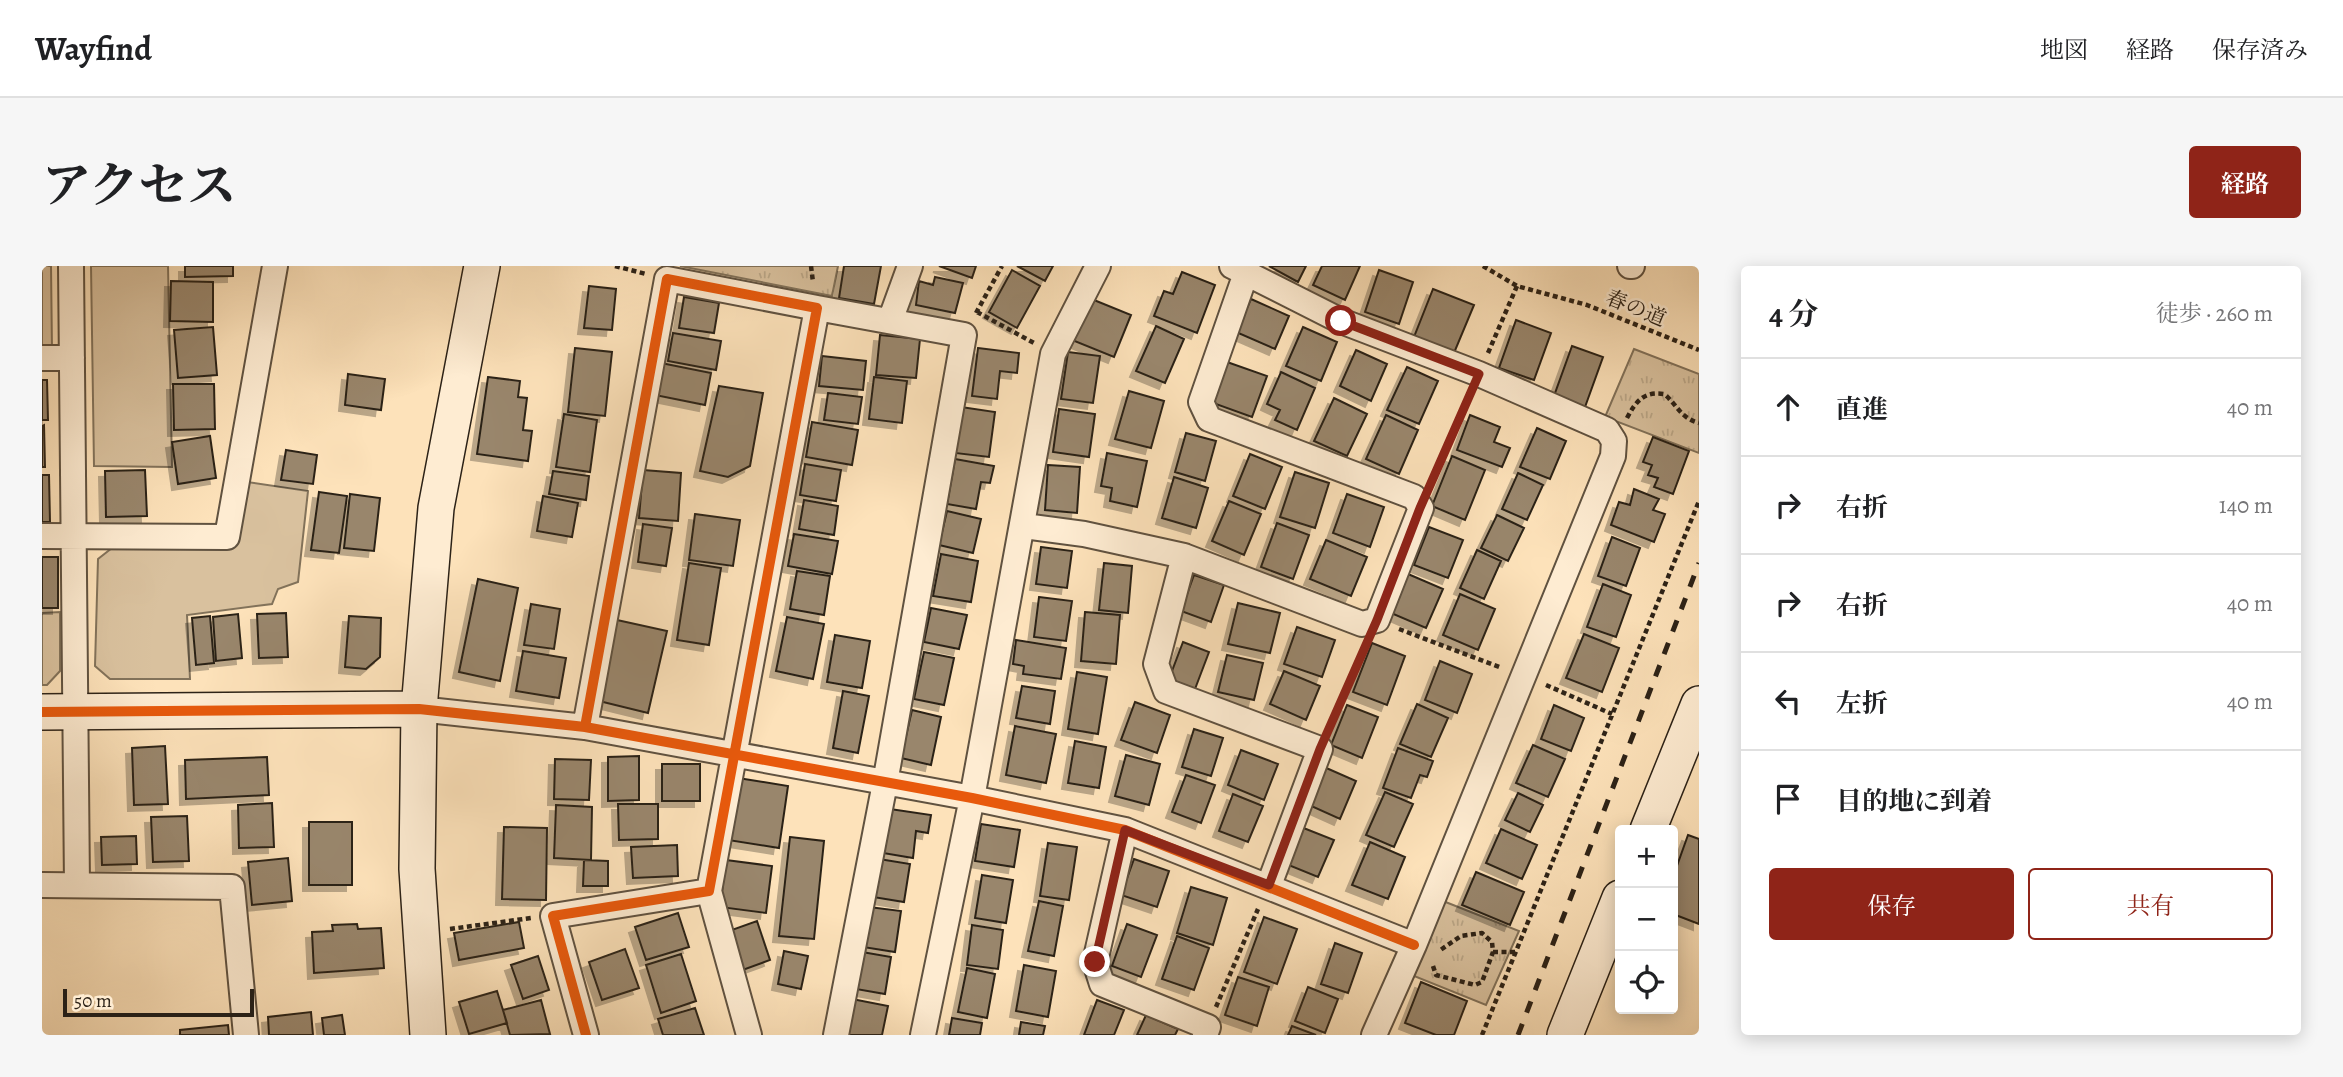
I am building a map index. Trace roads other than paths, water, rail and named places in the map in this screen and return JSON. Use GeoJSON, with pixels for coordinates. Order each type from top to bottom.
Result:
{"type":"FeatureCollection","features":[{"type":"Feature","properties":{"kind":"street"},"geometry":{"type":"LineString","coordinates":[[71,266],[77,885]]}},
{"type":"Feature","properties":{"kind":"street"},"geometry":{"type":"LineString","coordinates":[[42,536],[227,537],[275,266]]}},
{"type":"Feature","properties":{"kind":"street"},"geometry":{"type":"LineString","coordinates":[[428,1035],[417,869],[419,709],[436,508],[482,266]]}},
{"type":"Feature","properties":{"kind":"street"},"geometry":{"type":"LineString","coordinates":[[890,321],[910,266]]}},
{"type":"Feature","properties":{"kind":"street"},"geometry":{"type":"LineString","coordinates":[[923,1035],[1024,526],[1053,354],[1098,266]]}},
{"type":"Feature","properties":{"kind":"street"},"geometry":{"type":"LineString","coordinates":[[1024,526],[1084,534],[1184,556],[1362,625],[1377,620],[1420,508],[1414,497],[1209,419],[1201,402],[1239,269],[1341,321],[1479,374],[1607,430],[1614,441],[1613,456],[1410,954],[1374,1035]]}},
{"type":"Feature","properties":{"kind":"street"},"geometry":{"type":"LineString","coordinates":[[585,727],[667,279],[964,335],[885,783],[836,1035]]}},
{"type":"Feature","properties":{"kind":"street"},"geometry":{"type":"LineString","coordinates":[[749,1035],[709,891],[817,308]]}},
{"type":"Feature","properties":{"kind":"street"},"geometry":{"type":"LineString","coordinates":[[42,358],[72,358]]}},
{"type":"Feature","properties":{"kind":"street"},"geometry":{"type":"LineString","coordinates":[[1184,556],[1156,664],[1166,691],[1320,749],[1269,885]]}},
{"type":"Feature","properties":{"kind":"street"},"geometry":{"type":"LineString","coordinates":[[1650,825],[1699,704]]}},
{"type":"Feature","properties":{"kind":"street"},"geometry":{"type":"LineString","coordinates":[[42,712],[419,709],[585,727],[736,753],[885,783],[972,797],[1125,830],[1269,885],[1410,954]]}},
{"type":"Feature","properties":{"kind":"street"},"geometry":{"type":"LineString","coordinates":[[1125,830],[1095,962],[1102,984],[1206,1031]]}},
{"type":"Feature","properties":{"kind":"street"},"geometry":{"type":"LineString","coordinates":[[42,885],[232,887],[246,1035]]}},
{"type":"Feature","properties":{"kind":"street"},"geometry":{"type":"LineString","coordinates":[[586,1035],[553,916],[709,891]]}},
{"type":"Feature","properties":{"kind":"street"},"geometry":{"type":"LineString","coordinates":[[1565,1035],[1615,910]]}},
{"type":"Feature","properties":{"kind":"railway"},"geometry":{"type":"LineString","coordinates":[[1518,1035],[1699,563]]}}]}
